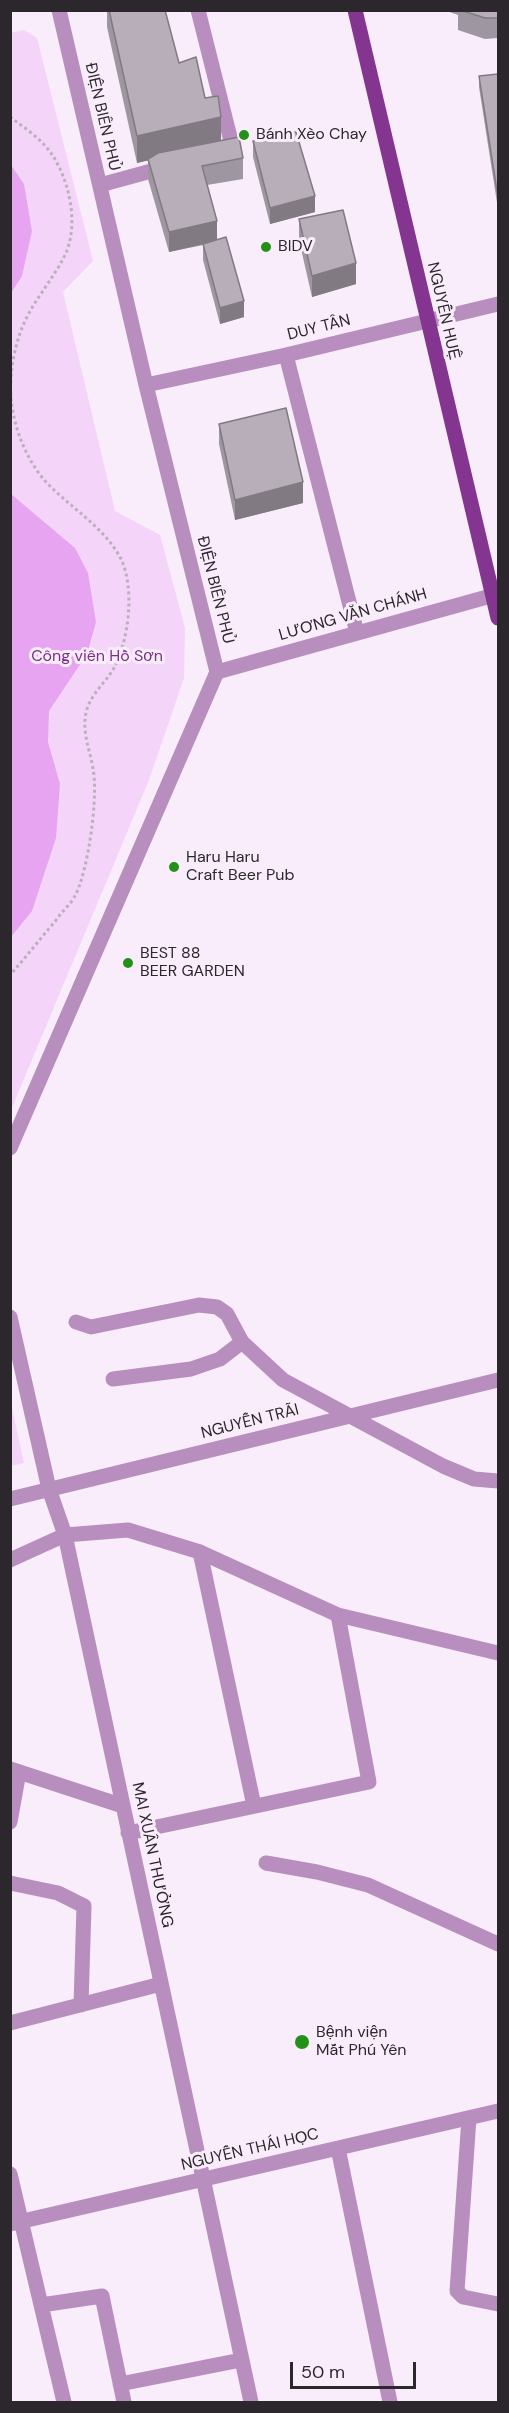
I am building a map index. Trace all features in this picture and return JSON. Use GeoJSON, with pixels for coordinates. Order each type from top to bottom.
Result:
{"type":"FeatureCollection","features":[{"type":"Feature","properties":{"kind":"main road","name":"NGUYỄN HUỆ"},"geometry":{"type":"LineString","coordinates":[[355,10],[427,320],[496,595],[498,618]]}},
{"type":"Feature","properties":{"kind":"street","name":"ĐIỆN BIÊN PHỦ"},"geometry":{"type":"LineString","coordinates":[[59,10],[146,385],[217,672]]}},
{"type":"Feature","properties":{"kind":"street"},"geometry":{"type":"LineString","coordinates":[[198,10],[233,149],[211,155]]}},
{"type":"Feature","properties":{"kind":"street"},"geometry":{"type":"LineString","coordinates":[[100,185],[177,164]]}},
{"type":"Feature","properties":{"kind":"street","name":"DUY TÂN"},"geometry":{"type":"LineString","coordinates":[[146,385],[286,355],[498,304]]}},
{"type":"Feature","properties":{"kind":"street"},"geometry":{"type":"LineString","coordinates":[[286,355],[357,633]]}},
{"type":"Feature","properties":{"kind":"street","name":"LƯƠNG VĂN CHÁNH"},"geometry":{"type":"LineString","coordinates":[[217,672],[496,595]]}},
{"type":"Feature","properties":{"kind":"street"},"geometry":{"type":"LineString","coordinates":[[10,1148],[217,672]]}},
{"type":"Feature","properties":{"kind":"street"},"geometry":{"type":"LineString","coordinates":[[76,1322],[91,1326],[200,1305],[217,1307],[227,1314],[242,1342],[283,1380],[443,1466],[474,1479],[498,1481]]}},
{"type":"Feature","properties":{"kind":"street","name":"MAI XUÂN THƯỞNG"},"geometry":{"type":"LineString","coordinates":[[10,1317],[49,1490],[65,1535],[250,2403]]}},
{"type":"Feature","properties":{"kind":"street"},"geometry":{"type":"LineString","coordinates":[[113,1379],[191,1369],[220,1359],[242,1342]]}},
{"type":"Feature","properties":{"kind":"street","name":"NGUYỄN TRÃI"},"geometry":{"type":"LineString","coordinates":[[10,1499],[498,1380]]}},
{"type":"Feature","properties":{"kind":"street"},"geometry":{"type":"LineString","coordinates":[[10,1560],[65,1535],[128,1530],[200,1552],[338,1615],[498,1653]]}},
{"type":"Feature","properties":{"kind":"street"},"geometry":{"type":"LineString","coordinates":[[200,1552],[254,1806]]}},
{"type":"Feature","properties":{"kind":"street"},"geometry":{"type":"LineString","coordinates":[[128,1833],[369,1782],[338,1615]]}},
{"type":"Feature","properties":{"kind":"street"},"geometry":{"type":"LineString","coordinates":[[10,1822],[15,1771],[123,1806]]}},
{"type":"Feature","properties":{"kind":"street"},"geometry":{"type":"LineString","coordinates":[[266,1863],[368,1885],[498,1944]]}},
{"type":"Feature","properties":{"kind":"street"},"geometry":{"type":"LineString","coordinates":[[10,1883],[58,1893],[84,1906],[81,2005]]}},
{"type":"Feature","properties":{"kind":"street"},"geometry":{"type":"LineString","coordinates":[[10,2023],[161,1984]]}},
{"type":"Feature","properties":{"kind":"street","name":"NGUYỄN THÁI HỌC"},"geometry":{"type":"LineString","coordinates":[[16,2223],[498,2111]]}},
{"type":"Feature","properties":{"kind":"street"},"geometry":{"type":"LineString","coordinates":[[469,2118],[457,2291],[463,2297],[498,2304]]}},
{"type":"Feature","properties":{"kind":"street"},"geometry":{"type":"LineString","coordinates":[[338,2148],[390,2403]]}},
{"type":"Feature","properties":{"kind":"street"},"geometry":{"type":"LineString","coordinates":[[10,2174],[16,2223],[41,2305],[64,2403]]}},
{"type":"Feature","properties":{"kind":"street"},"geometry":{"type":"LineString","coordinates":[[41,2305],[102,2296],[124,2403]]}},
{"type":"Feature","properties":{"kind":"street"},"geometry":{"type":"LineString","coordinates":[[120,2384],[242,2360]]}},
{"type":"Feature","properties":{"kind":"path"},"geometry":{"type":"LineString","coordinates":[[10,117],[31,133],[53,156],[66,185],[73,218],[66,253],[26,319],[13,358],[11,398],[20,438],[36,469],[52,489],[82,513],[104,535],[121,560],[129,587],[125,635],[114,667],[88,707],[84,726],[94,776],[93,822],[75,896],[10,975]]}},
{"type":"Feature","properties":{"kind":"green space","name":"Công viên Hồ Sơn"},"geometry":{"type":"Polygon","coordinates":[[[24,30],[37,38],[93,261],[63,292],[115,511],[160,535],[185,628],[184,678],[149,780],[11,1110],[10,33],[24,30]]]}},
{"type":"Feature","properties":{"kind":"green space"},"geometry":{"type":"Polygon","coordinates":[[[11,1404],[24,1463],[10,1466],[11,1404]]]}},
{"type":"Feature","properties":{"kind":"shaded area"},"geometry":{"type":"Polygon","coordinates":[[[11,165],[24,184],[32,231],[22,276],[11,293],[11,165]]]}},
{"type":"Feature","properties":{"kind":"shaded area"},"geometry":{"type":"Polygon","coordinates":[[[11,494],[75,548],[88,573],[96,622],[87,654],[49,711],[48,742],[60,784],[56,838],[32,911],[11,937],[11,494]]]}},
{"type":"Feature","properties":{"kind":"building"},"geometry":{"type":"Polygon","coordinates":[[[109,10],[165,10],[179,63],[196,57],[205,98],[218,96],[221,117],[137,136],[109,10]]]}},
{"type":"Feature","properties":{"kind":"building"},"geometry":{"type":"Polygon","coordinates":[[[460,10],[498,10],[498,18],[485,18],[460,10]]]}},
{"type":"Feature","properties":{"kind":"building"},"geometry":{"type":"Polygon","coordinates":[[[498,74],[498,197],[479,76],[498,74]]]}},
{"type":"Feature","properties":{"kind":"building"},"geometry":{"type":"Polygon","coordinates":[[[296,132],[315,196],[270,208],[253,141],[296,132]]]}},
{"type":"Feature","properties":{"kind":"building"},"geometry":{"type":"Polygon","coordinates":[[[239,137],[243,158],[202,166],[217,221],[169,232],[148,159],[158,153],[239,137]]]}},
{"type":"Feature","properties":{"kind":"building"},"geometry":{"type":"Polygon","coordinates":[[[343,210],[356,263],[312,276],[299,219],[343,210]]]}},
{"type":"Feature","properties":{"kind":"building"},"geometry":{"type":"Polygon","coordinates":[[[226,237],[244,301],[220,308],[203,244],[226,237]]]}},
{"type":"Feature","properties":{"kind":"building"},"geometry":{"type":"Polygon","coordinates":[[[286,408],[303,482],[235,500],[219,424],[286,408]]]}},
{"type":"Feature","properties":{"kind":"place","name":"Bánh Xèo Chay"},"geometry":{"type":"Point","coordinates":[244,135]}},
{"type":"Feature","properties":{"kind":"place","name":"BIDV"},"geometry":{"type":"Point","coordinates":[266,247]}},
{"type":"Feature","properties":{"kind":"place","name":"Haru Haru Craft Beer Pub"},"geometry":{"type":"Point","coordinates":[174,867]}},
{"type":"Feature","properties":{"kind":"place","name":"BEST 88 BEER GARDEN"},"geometry":{"type":"Point","coordinates":[128,963]}},
{"type":"Feature","properties":{"kind":"place","name":"Bệnh viện Mắt Phú Yên"},"geometry":{"type":"Point","coordinates":[302,2042]}}]}
